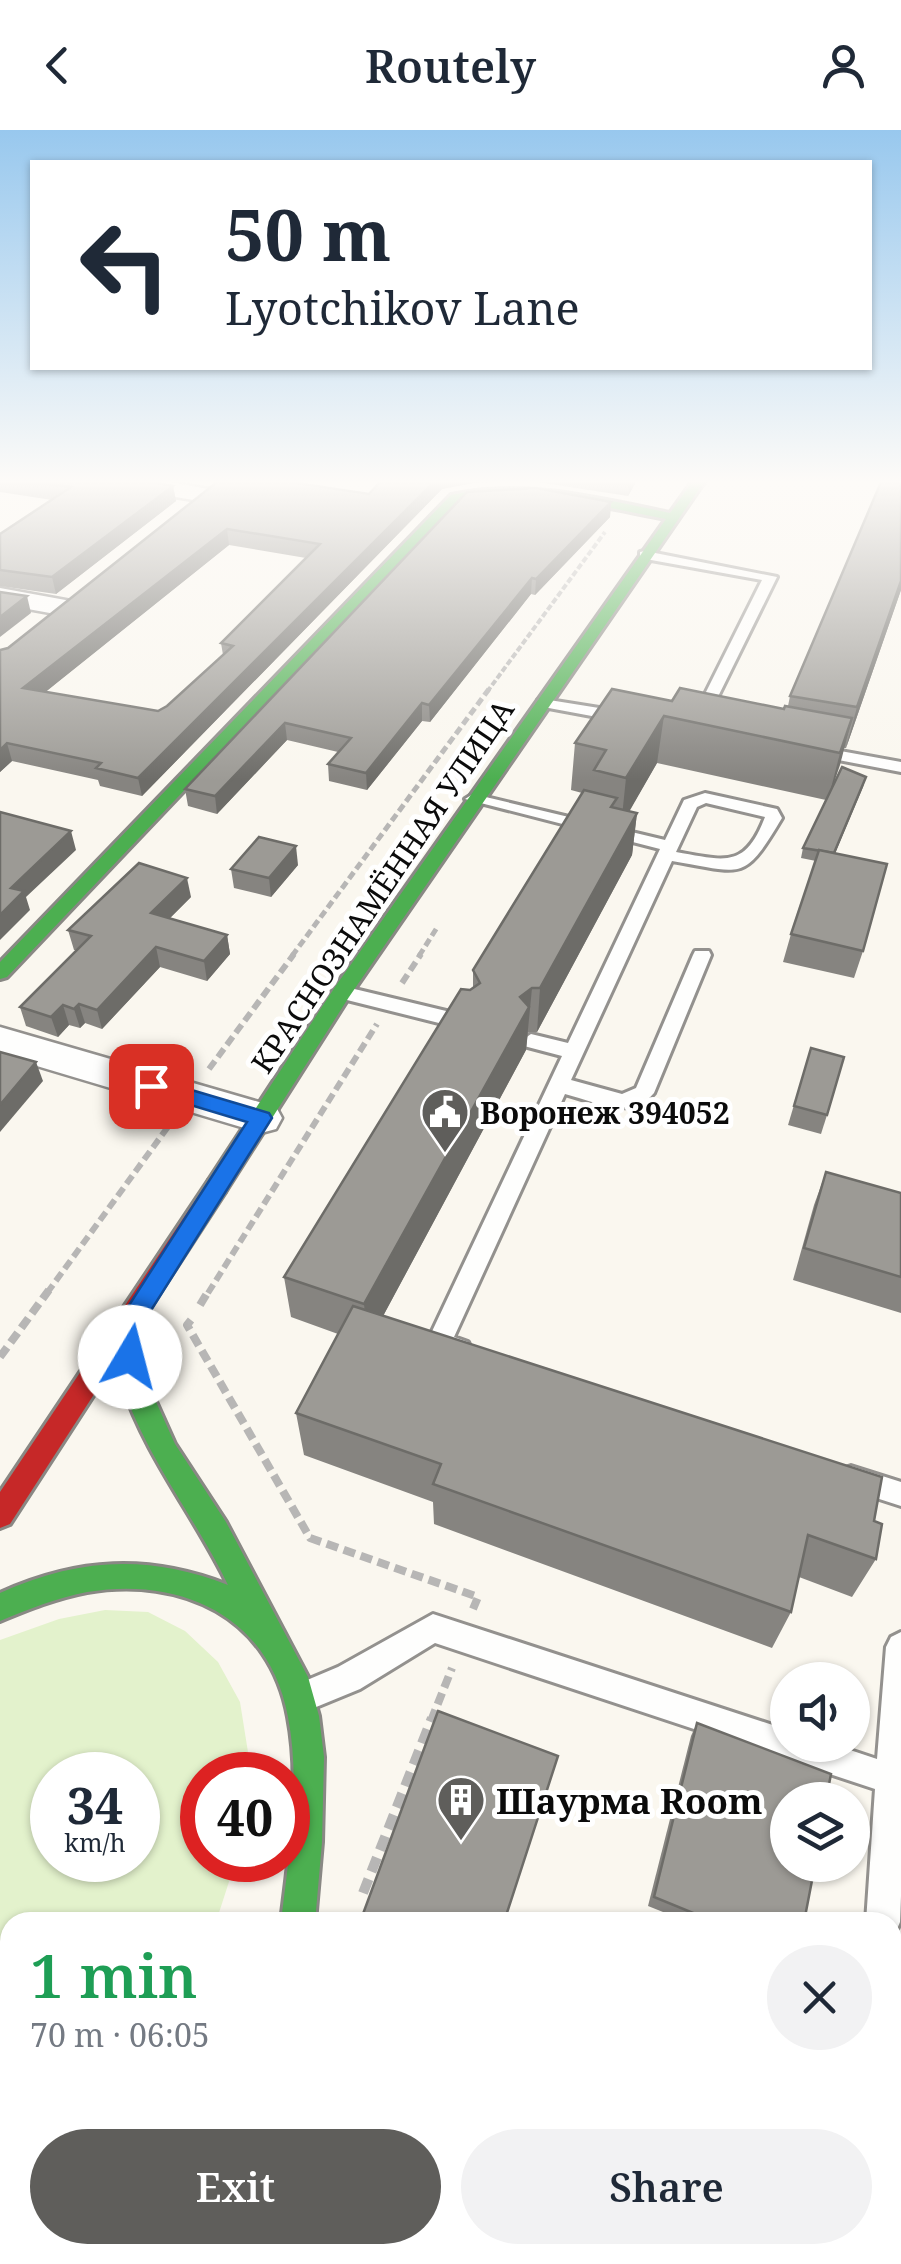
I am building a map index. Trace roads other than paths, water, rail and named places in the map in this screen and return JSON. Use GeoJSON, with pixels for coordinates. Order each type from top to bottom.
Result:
{"type":"FeatureCollection","features":[{"type":"Feature","properties":{"kind":"main road"},"geometry":{"type":"LineString","coordinates":[[0,972],[375,582]]}},
{"type":"Feature","properties":{"kind":"main road","name":"КРАСНОЗНАМЁННАЯ УЛИЦА"},"geometry":{"type":"LineString","coordinates":[[0,1515],[74,1398],[125,1330],[342,992],[627,582]]}},
{"type":"Feature","properties":{"kind":"main road"},"geometry":{"type":"LineString","coordinates":[[125,1330],[135,1384],[166,1452],[216,1531],[300,1698],[310,1806],[299,1912]]}},
{"type":"Feature","properties":{"kind":"main road"},"geometry":{"type":"LineString","coordinates":[[0,1607],[44,1589],[130,1574],[164,1578],[228,1600],[265,1632]]}},
{"type":"Feature","properties":{"kind":"street"},"geometry":{"type":"LineString","coordinates":[[0,596],[68,601],[30,631]]}},
{"type":"Feature","properties":{"kind":"street"},"geometry":{"type":"LineString","coordinates":[[0,1041],[261,1118]]}},
{"type":"Feature","properties":{"kind":"lane"},"geometry":{"type":"LineString","coordinates":[[699,727],[767,582]]}},
{"type":"Feature","properties":{"kind":"lane"},"geometry":{"type":"LineString","coordinates":[[544,702],[632,719]]}},
{"type":"Feature","properties":{"kind":"lane"},"geometry":{"type":"LineString","coordinates":[[804,750],[901,767]]}},
{"type":"Feature","properties":{"kind":"lane"},"geometry":{"type":"LineString","coordinates":[[473,799],[668,850],[731,866],[748,859],[774,818],[771,812],[705,798],[690,804],[668,850],[561,1086],[439,1342],[476,1354]]}},
{"type":"Feature","properties":{"kind":"lane"},"geometry":{"type":"LineString","coordinates":[[561,1086],[623,1102],[644,1093],[702,955]]}},
{"type":"Feature","properties":{"kind":"lane"},"geometry":{"type":"LineString","coordinates":[[342,992],[466,1024]]}},
{"type":"Feature","properties":{"kind":"lane"},"geometry":{"type":"LineString","coordinates":[[532,1041],[576,1052]]}},
{"type":"Feature","properties":{"kind":"lane"},"geometry":{"type":"LineString","coordinates":[[827,1470],[901,1494]]}},
{"type":"Feature","properties":{"kind":"lane"},"geometry":{"type":"LineString","coordinates":[[300,1698],[349,1678],[432,1628],[890,1779]]}},
{"type":"Feature","properties":{"kind":"lane"},"geometry":{"type":"LineString","coordinates":[[883,1912],[901,1647]]}},
{"type":"Feature","properties":{"kind":"place","name":"Воронеж 394052"},"geometry":{"type":"Point","coordinates":[445,1154]}},
{"type":"Feature","properties":{"kind":"place","name":"Шаурма Room"},"geometry":{"type":"Point","coordinates":[461,1842]}}]}
